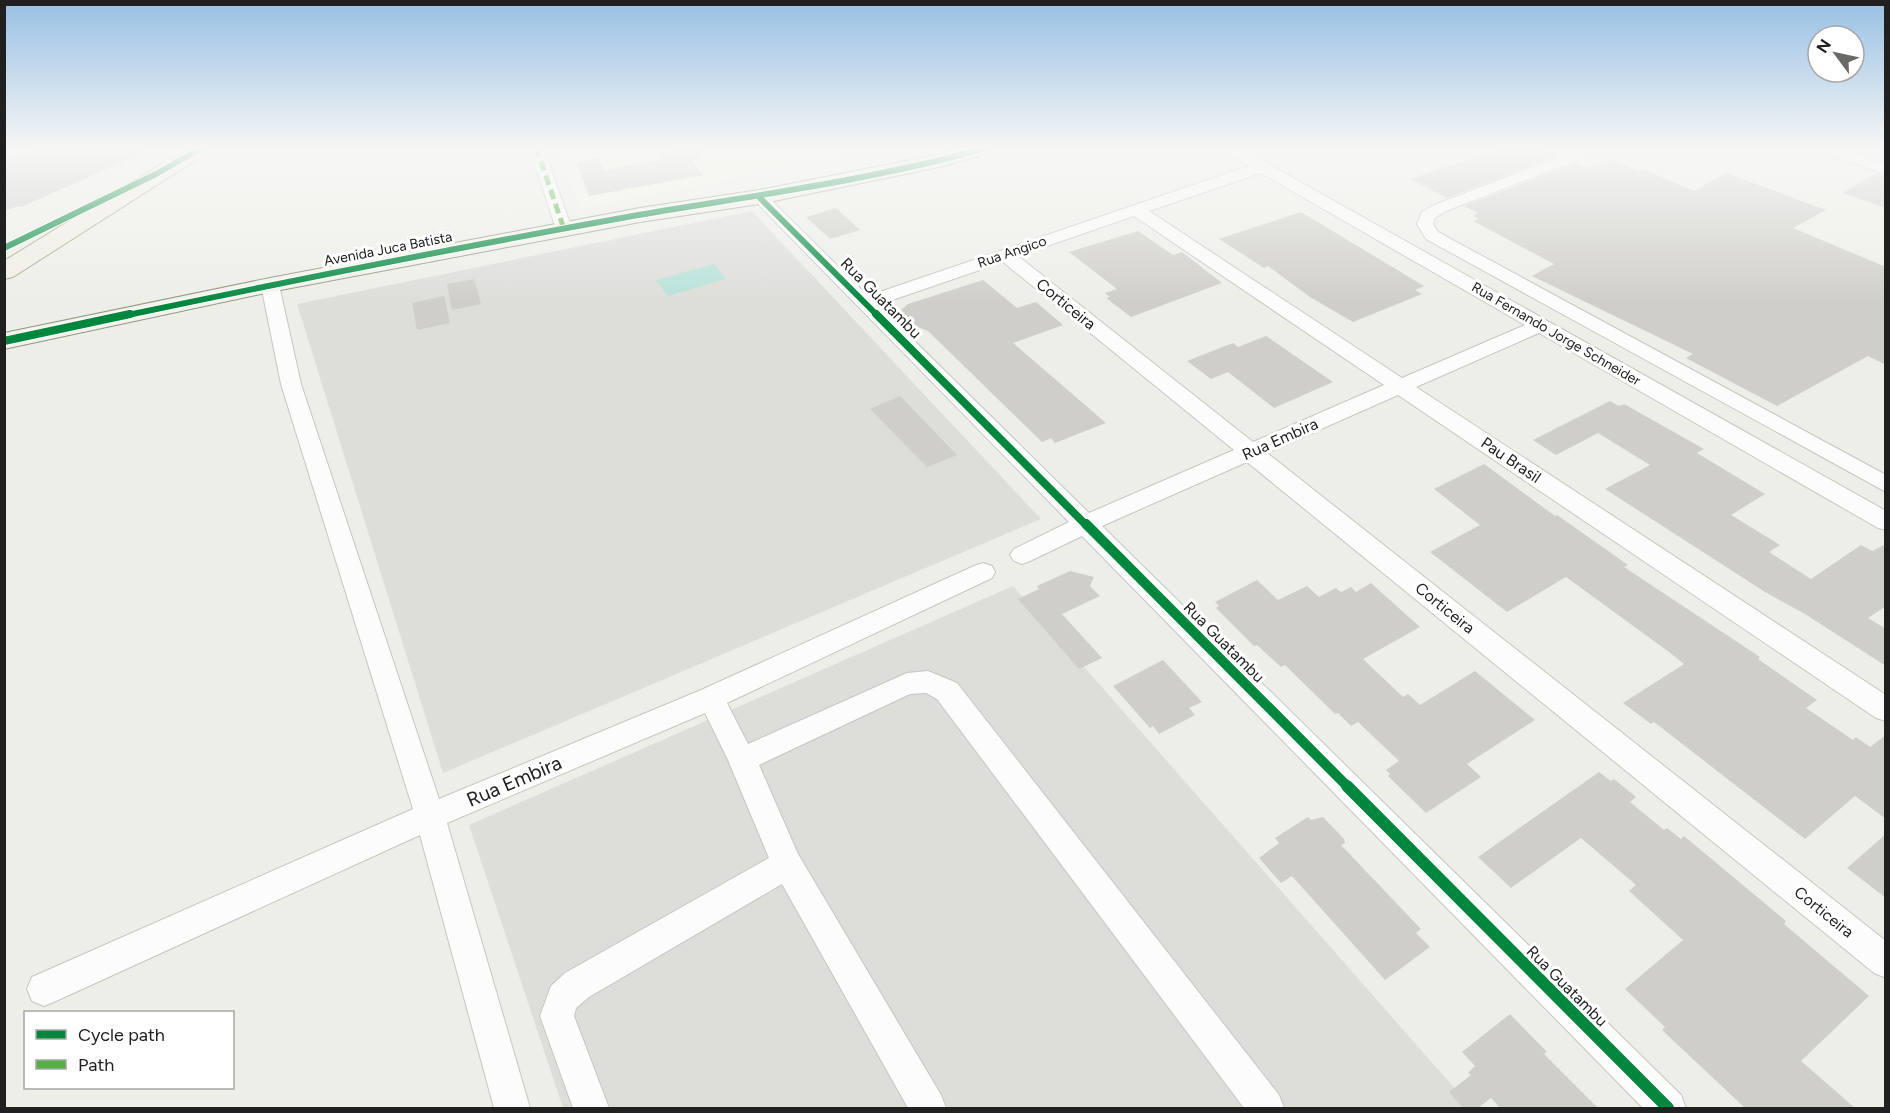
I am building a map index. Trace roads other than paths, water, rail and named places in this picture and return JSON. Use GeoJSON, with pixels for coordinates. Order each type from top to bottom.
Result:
{"type":"FeatureCollection","features":[{"type":"Feature","properties":{"kind":"main road"},"geometry":{"type":"LineString","coordinates":[[4,248],[105,199]]}},
{"type":"Feature","properties":{"kind":"main road"},"geometry":{"type":"LineString","coordinates":[[4,272],[117,199]]}},
{"type":"Feature","properties":{"kind":"main road","name":"Avenida Juca Batista"},"geometry":{"type":"LineString","coordinates":[[4,341],[272,295],[644,223],[750,199]]}},
{"type":"Feature","properties":{"kind":"main road","name":"Avenida Juca Batista"},"geometry":{"type":"LineString","coordinates":[[4,359],[564,229],[644,223]]}},
{"type":"Feature","properties":{"kind":"street"},"geometry":{"type":"LineString","coordinates":[[554,199],[564,229]]}},
{"type":"Feature","properties":{"kind":"street","name":"Rua Guatambu"},"geometry":{"type":"LineString","coordinates":[[761,199],[1668,1108]]}},
{"type":"Feature","properties":{"kind":"street","name":"Rua Angico"},"geometry":{"type":"LineString","coordinates":[[864,303],[1168,199]]}},
{"type":"Feature","properties":{"kind":"street","name":"Rua Fernando Jorge Schneider"},"geometry":{"type":"LineString","coordinates":[[1318,199],[1886,522]]}},
{"type":"Feature","properties":{"kind":"street"},"geometry":{"type":"LineString","coordinates":[[1463,199],[1428,215],[1425,224],[1432,235],[1886,485]]}},
{"type":"Feature","properties":{"kind":"street","name":"Pau Brasil"},"geometry":{"type":"LineString","coordinates":[[1136,210],[1886,710]]}},
{"type":"Feature","properties":{"kind":"street","name":"Corticeira"},"geometry":{"type":"LineString","coordinates":[[1005,255],[1886,962]]}},
{"type":"Feature","properties":{"kind":"street"},"geometry":{"type":"LineString","coordinates":[[272,295],[291,384],[430,816],[512,1108]]}},
{"type":"Feature","properties":{"kind":"street","name":"Rua Embira"},"geometry":{"type":"LineString","coordinates":[[1022,555],[1085,524],[1540,325]]}},
{"type":"Feature","properties":{"kind":"street","name":"Rua Embira"},"geometry":{"type":"LineString","coordinates":[[44,989],[430,816],[711,698],[983,572]]}},
{"type":"Feature","properties":{"kind":"street"},"geometry":{"type":"LineString","coordinates":[[742,760],[907,684],[928,682],[947,691],[1266,1108]]}},
{"type":"Feature","properties":{"kind":"street"},"geometry":{"type":"LineString","coordinates":[[711,698],[742,760],[787,864],[928,1108]]}},
{"type":"Feature","properties":{"kind":"street"},"geometry":{"type":"LineString","coordinates":[[591,1108],[557,1016],[563,998],[577,985],[787,864]]}}]}
